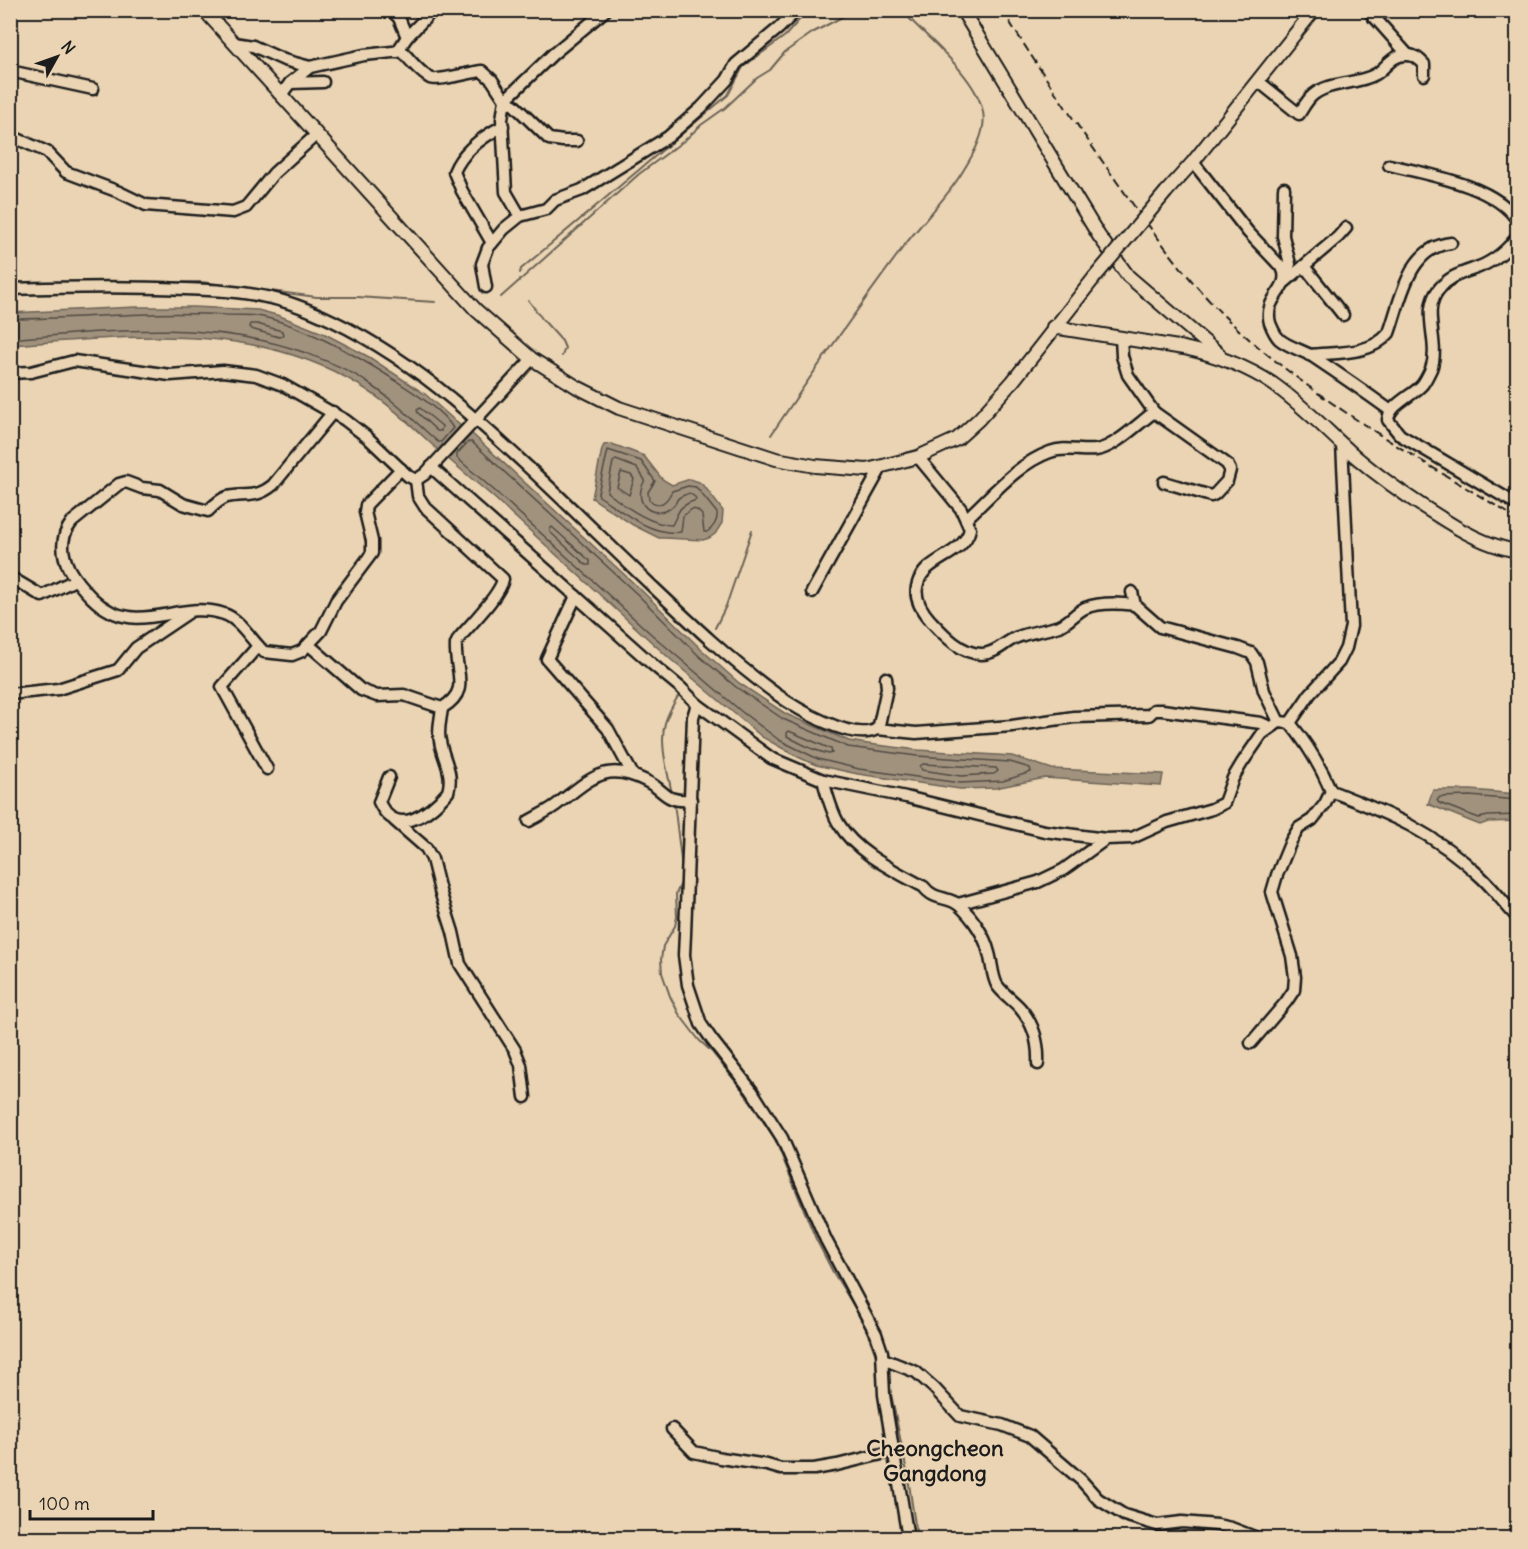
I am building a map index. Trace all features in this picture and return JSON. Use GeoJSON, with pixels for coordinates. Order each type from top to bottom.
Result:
{"type":"FeatureCollection","features":[{"type":"Feature","properties":{"kind":"main road"},"geometry":{"type":"LineString","coordinates":[[204,10],[476,310],[532,359],[577,387],[620,408],[776,459],[858,470],[881,468],[918,457],[957,439],[968,430],[1013,381],[1053,327],[1193,162],[1314,10]]}},
{"type":"Feature","properties":{"kind":"main road"},"geometry":{"type":"LineString","coordinates":[[962,10],[1099,236],[1128,276],[1226,360]]}},
{"type":"Feature","properties":{"kind":"main road"},"geometry":{"type":"LineString","coordinates":[[1053,327],[1184,348],[1226,360],[1254,373],[1273,385],[1314,418],[1370,469],[1440,517],[1477,539],[1518,551]]}},
{"type":"Feature","properties":{"kind":"street"},"geometry":{"type":"LineString","coordinates":[[391,10],[399,18],[407,37]]}},
{"type":"Feature","properties":{"kind":"street"},"geometry":{"type":"LineString","coordinates":[[397,52],[407,37],[433,10]]}},
{"type":"Feature","properties":{"kind":"street"},"geometry":{"type":"LineString","coordinates":[[520,216],[506,192],[503,126],[505,100],[553,54],[606,10]]}},
{"type":"Feature","properties":{"kind":"street"},"geometry":{"type":"LineString","coordinates":[[486,286],[482,264],[488,248],[504,229],[520,216],[546,208],[555,200],[582,190],[668,137],[701,108],[727,80],[736,64],[780,28],[797,10]]}},
{"type":"Feature","properties":{"kind":"street"},"geometry":{"type":"LineString","coordinates":[[1387,10],[1371,14],[1408,55]]}},
{"type":"Feature","properties":{"kind":"street"},"geometry":{"type":"LineString","coordinates":[[234,43],[253,46],[284,60],[310,67]]}},
{"type":"Feature","properties":{"kind":"street"},"geometry":{"type":"LineString","coordinates":[[281,95],[290,83],[310,67],[364,55],[402,51],[429,78],[437,81],[455,74],[482,71],[492,80],[505,100],[514,105],[549,139],[577,141]]}},
{"type":"Feature","properties":{"kind":"street"},"geometry":{"type":"LineString","coordinates":[[1258,81],[1299,114],[1313,95],[1325,88],[1365,79],[1376,74],[1390,60],[1408,55],[1416,57],[1424,64],[1424,75]]}},
{"type":"Feature","properties":{"kind":"street"},"geometry":{"type":"LineString","coordinates":[[10,71],[93,89]]}},
{"type":"Feature","properties":{"kind":"street"},"geometry":{"type":"LineString","coordinates":[[290,83],[323,81]]}},
{"type":"Feature","properties":{"kind":"street"},"geometry":{"type":"LineString","coordinates":[[492,243],[462,191],[454,172],[457,163],[466,153],[503,126]]}},
{"type":"Feature","properties":{"kind":"street"},"geometry":{"type":"LineString","coordinates":[[10,137],[47,152],[66,172],[146,205],[238,212],[246,207],[274,173],[316,135]]}},
{"type":"Feature","properties":{"kind":"street"},"geometry":{"type":"LineString","coordinates":[[1193,162],[1248,232],[1283,269],[1286,275],[1285,282]]}},
{"type":"Feature","properties":{"kind":"street"},"geometry":{"type":"LineString","coordinates":[[1389,165],[1429,174],[1485,193],[1507,207],[1518,222]]}},
{"type":"Feature","properties":{"kind":"street"},"geometry":{"type":"LineString","coordinates":[[1283,269],[1289,267],[1290,264],[1284,236],[1284,188]]}},
{"type":"Feature","properties":{"kind":"street"},"geometry":{"type":"LineString","coordinates":[[1346,228],[1285,282],[1271,302],[1270,322],[1280,340],[1309,355],[1391,411]]}},
{"type":"Feature","properties":{"kind":"street"},"geometry":{"type":"LineString","coordinates":[[1518,235],[1500,255],[1479,267],[1458,273],[1437,291],[1430,310],[1435,350],[1432,366],[1420,386],[1391,411],[1388,420],[1400,435],[1518,505]]}},
{"type":"Feature","properties":{"kind":"street"},"geometry":{"type":"LineString","coordinates":[[1309,355],[1358,350],[1377,344],[1384,339],[1389,333],[1414,266],[1429,249],[1439,244],[1450,243]]}},
{"type":"Feature","properties":{"kind":"street"},"geometry":{"type":"LineString","coordinates":[[1304,266],[1343,315]]}},
{"type":"Feature","properties":{"kind":"street"},"geometry":{"type":"LineString","coordinates":[[10,289],[154,287],[268,297],[314,313],[380,347],[452,399],[473,422],[720,649],[775,693],[831,724],[855,732],[872,732],[877,729],[916,733],[1012,726],[1074,717],[1149,715],[1154,710],[1280,724]]}},
{"type":"Feature","properties":{"kind":"street"},"geometry":{"type":"LineString","coordinates":[[1121,338],[1122,356],[1128,375],[1154,412],[1221,459],[1230,470],[1227,481],[1211,496],[1164,482]]}},
{"type":"Feature","properties":{"kind":"street"},"geometry":{"type":"LineString","coordinates":[[416,480],[431,467],[532,359]]}},
{"type":"Feature","properties":{"kind":"street"},"geometry":{"type":"LineString","coordinates":[[10,373],[31,372],[74,361],[170,375],[233,371],[269,379],[333,412],[356,427],[416,480]]}},
{"type":"Feature","properties":{"kind":"street"},"geometry":{"type":"LineString","coordinates":[[333,412],[273,485],[263,493],[221,499],[208,511],[183,504],[160,490],[142,488],[126,482],[119,484],[72,522],[66,530],[62,548],[63,557],[75,580],[103,607],[123,617],[136,619],[191,611],[215,612],[233,618],[264,652],[292,655],[302,651],[321,631],[336,601],[372,553],[366,506],[401,469]]}},
{"type":"Feature","properties":{"kind":"street"},"geometry":{"type":"LineString","coordinates":[[967,518],[1004,482],[1039,457],[1061,449],[1096,450],[1109,446],[1154,412]]}},
{"type":"Feature","properties":{"kind":"street"},"geometry":{"type":"LineString","coordinates":[[431,467],[697,704],[771,758],[823,780],[906,797],[1044,831],[1106,839],[1132,838],[1167,822],[1212,809],[1224,802],[1233,778],[1262,734],[1280,724],[1340,662],[1351,626],[1342,444]]}},
{"type":"Feature","properties":{"kind":"street"},"geometry":{"type":"LineString","coordinates":[[918,457],[967,518],[970,529],[964,543],[928,569],[917,585],[917,597],[922,612],[952,642],[971,652],[984,655],[993,652],[1012,639],[1062,625],[1095,605],[1135,604]]}},
{"type":"Feature","properties":{"kind":"street"},"geometry":{"type":"LineString","coordinates":[[812,592],[881,468]]}},
{"type":"Feature","properties":{"kind":"street"},"geometry":{"type":"LineString","coordinates":[[394,820],[406,822],[414,819],[434,806],[448,792],[450,770],[438,734],[442,708],[455,698],[460,687],[455,648],[459,638],[496,594],[503,582],[503,579],[425,507],[418,496],[416,480]]}},
{"type":"Feature","properties":{"kind":"street"},"geometry":{"type":"LineString","coordinates":[[10,577],[42,596],[75,580]]}},
{"type":"Feature","properties":{"kind":"street"},"geometry":{"type":"LineString","coordinates":[[1132,592],[1135,604],[1160,627],[1251,653],[1257,662],[1264,691],[1280,724],[1308,744],[1331,791],[1406,822],[1443,844],[1483,878],[1518,918]]}},
{"type":"Feature","properties":{"kind":"street"},"geometry":{"type":"LineString","coordinates":[[576,596],[547,659],[608,729],[633,775]]}},
{"type":"Feature","properties":{"kind":"street"},"geometry":{"type":"LineString","coordinates":[[10,694],[58,689],[118,670],[136,648],[191,611]]}},
{"type":"Feature","properties":{"kind":"street"},"geometry":{"type":"LineString","coordinates":[[309,645],[361,690],[377,696],[404,695],[442,708]]}},
{"type":"Feature","properties":{"kind":"street"},"geometry":{"type":"LineString","coordinates":[[258,646],[222,687],[267,769]]}},
{"type":"Feature","properties":{"kind":"street"},"geometry":{"type":"LineString","coordinates":[[877,729],[887,688],[886,678]]}},
{"type":"Feature","properties":{"kind":"street"},"geometry":{"type":"LineString","coordinates":[[697,704],[693,717],[684,955],[692,997],[702,1024],[712,1040],[753,1091],[782,1138],[826,1240],[876,1334],[884,1367],[908,1539]]}},
{"type":"Feature","properties":{"kind":"street"},"geometry":{"type":"LineString","coordinates":[[529,821],[552,808],[590,778],[600,773],[633,775],[650,783],[665,796],[681,801],[691,800]]}},
{"type":"Feature","properties":{"kind":"street"},"geometry":{"type":"LineString","coordinates":[[389,777],[379,802],[401,828],[426,848],[432,858],[460,964],[515,1050],[521,1065],[525,1097]]}},
{"type":"Feature","properties":{"kind":"street"},"geometry":{"type":"LineString","coordinates":[[823,780],[838,822],[848,837],[861,848],[924,887],[928,893],[958,904],[983,935],[997,984],[1020,1008],[1035,1033],[1038,1064]]}},
{"type":"Feature","properties":{"kind":"street"},"geometry":{"type":"LineString","coordinates":[[1251,1043],[1294,990],[1292,956],[1272,892],[1277,875],[1299,828],[1312,820],[1325,804],[1331,791]]}},
{"type":"Feature","properties":{"kind":"street"},"geometry":{"type":"LineString","coordinates":[[958,904],[1038,882],[1064,870],[1106,839]]}},
{"type":"Feature","properties":{"kind":"street"},"geometry":{"type":"LineString","coordinates":[[884,1367],[916,1372],[960,1416],[1002,1425],[1030,1436],[1081,1480],[1098,1499],[1124,1515],[1157,1525],[1182,1522],[1217,1525],[1257,1539]]}},
{"type":"Feature","properties":{"kind":"street"},"geometry":{"type":"LineString","coordinates":[[672,1429],[694,1452],[781,1469],[814,1469],[894,1451]]}},
{"type":"Feature","properties":{"kind":"water"},"geometry":{"type":"Polygon","coordinates":[[[136,307],[258,310],[280,316],[325,334],[369,357],[425,394],[462,427],[440,452],[391,408],[359,385],[318,364],[276,350],[233,342],[145,337],[11,345],[11,313],[136,307]]]}},
{"type":"Feature","properties":{"kind":"water"},"geometry":{"type":"Polygon","coordinates":[[[469,431],[641,590],[703,651],[739,683],[786,714],[849,741],[918,750],[1012,756],[1052,769],[1163,774],[1161,786],[1045,778],[995,788],[960,789],[858,774],[816,765],[798,757],[762,737],[669,658],[492,496],[446,457],[469,431]]]}},
{"type":"Feature","properties":{"kind":"water"},"geometry":{"type":"Polygon","coordinates":[[[612,444],[644,456],[662,479],[672,485],[690,479],[705,487],[723,511],[722,523],[715,534],[703,540],[659,538],[633,525],[592,498],[602,449],[604,445],[612,444]]]}},
{"type":"Feature","properties":{"kind":"water"},"geometry":{"type":"Polygon","coordinates":[[[1433,790],[1471,790],[1517,794],[1517,821],[1488,822],[1480,825],[1428,804],[1433,790]]]}},
{"type":"Feature","properties":{"kind":"waterway"},"geometry":{"type":"LineString","coordinates":[[520,273],[521,269],[728,95],[743,67],[785,36],[808,10]]}},
{"type":"Feature","properties":{"kind":"waterway"},"geometry":{"type":"LineString","coordinates":[[501,297],[639,174],[685,140],[725,108],[757,78],[770,70],[785,52],[812,33],[855,10]]}},
{"type":"Feature","properties":{"kind":"waterway"},"geometry":{"type":"LineString","coordinates":[[771,435],[887,269],[957,181],[981,135],[983,112],[972,86],[952,61],[908,17],[905,10]]}},
{"type":"Feature","properties":{"kind":"waterway"},"geometry":{"type":"LineString","coordinates":[[166,283],[201,282],[317,297],[435,302]]}},
{"type":"Feature","properties":{"kind":"waterway"},"geometry":{"type":"LineString","coordinates":[[529,301],[562,341],[565,348],[562,356]]}},
{"type":"Feature","properties":{"kind":"waterway"},"geometry":{"type":"LineString","coordinates":[[715,628],[726,606],[752,530]]}},
{"type":"Feature","properties":{"kind":"waterway"},"geometry":{"type":"LineString","coordinates":[[672,794],[665,758],[663,731],[671,708],[680,693]]}},
{"type":"Feature","properties":{"kind":"waterway"},"geometry":{"type":"LineString","coordinates":[[674,802],[682,868],[681,883],[676,894],[675,926],[663,946],[661,960],[662,973],[670,996],[679,1014],[741,1088],[775,1139],[816,1239],[862,1319],[878,1361]]}},
{"type":"Feature","properties":{"kind":"waterway"},"geometry":{"type":"LineString","coordinates":[[888,1379],[908,1477],[917,1538]]}},
{"type":"Feature","properties":{"kind":"railway"},"geometry":{"type":"LineString","coordinates":[[1002,10],[1068,111],[1137,210],[1189,277],[1223,315],[1256,345],[1327,400],[1518,519]]}},
{"type":"Feature","properties":{"kind":"district","name":"Cheongcheon Gangdong"},"geometry":{"type":"Point","coordinates":[935,1460]}}]}
